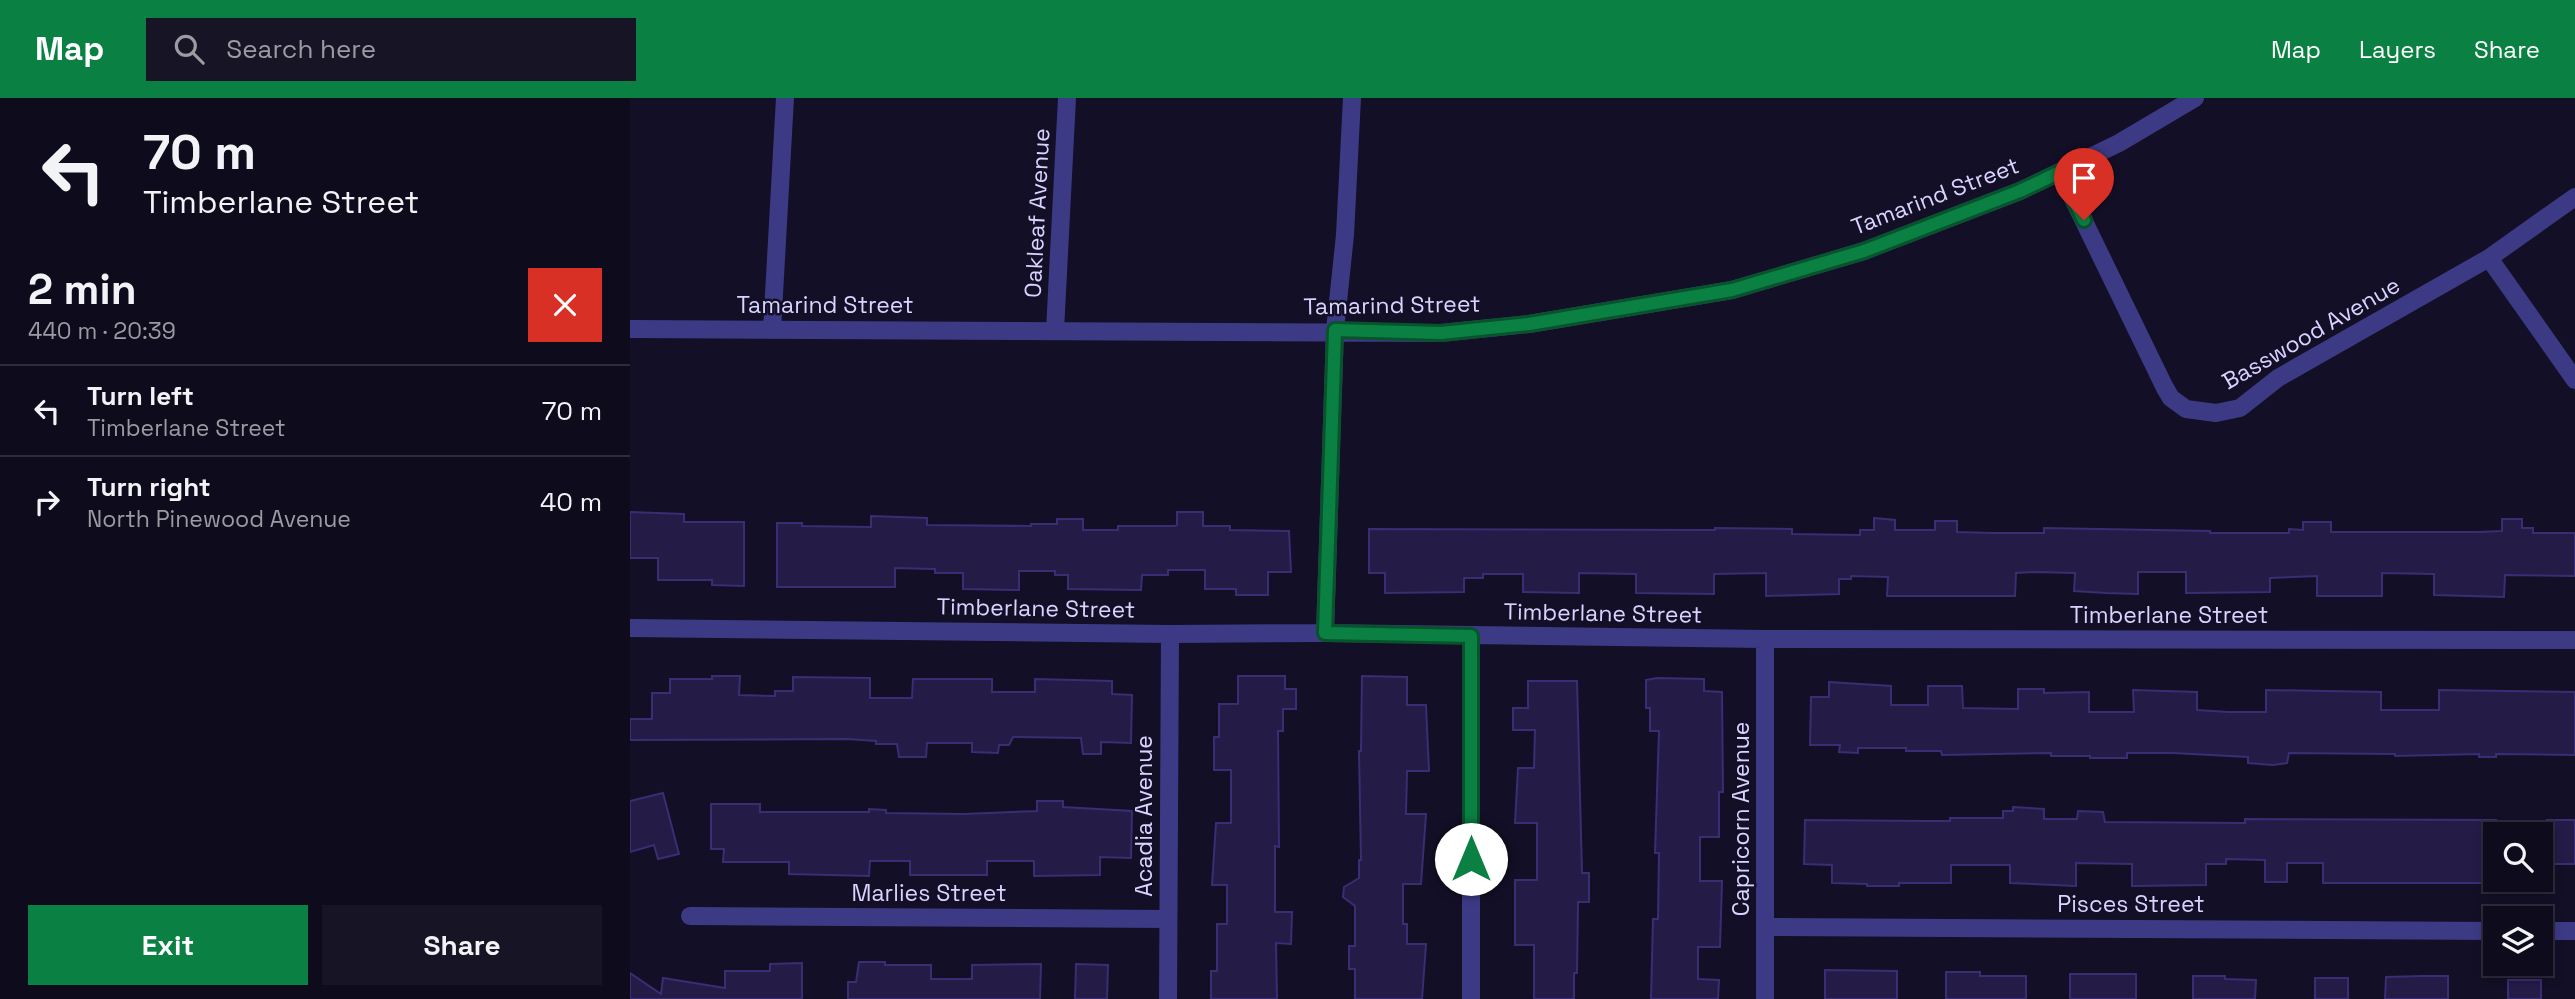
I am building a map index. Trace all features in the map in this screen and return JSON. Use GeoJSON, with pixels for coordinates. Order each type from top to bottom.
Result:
{"type":"FeatureCollection","features":[{"type":"Feature","properties":{"kind":"street"},"geometry":{"type":"LineString","coordinates":[[772,330],[785,98]]}},
{"type":"Feature","properties":{"kind":"street","name":"Oakleaf Avenue"},"geometry":{"type":"LineString","coordinates":[[1055,331],[1067,98]]}},
{"type":"Feature","properties":{"kind":"street"},"geometry":{"type":"LineString","coordinates":[[1325,633],[1335,330],[1345,235],[1352,98]]}},
{"type":"Feature","properties":{"kind":"street","name":"Tamarind Street"},"geometry":{"type":"LineString","coordinates":[[630,329],[1335,330],[1441,333],[1529,324],[1732,290],[1864,251],[2020,191],[2119,143],[2195,98]]}},
{"type":"Feature","properties":{"kind":"street","name":"Basswood Avenue"},"geometry":{"type":"LineString","coordinates":[[2060,172],[2171,398],[2186,409],[2216,413],[2240,408],[2278,378],[2489,258],[2575,197]]}},
{"type":"Feature","properties":{"kind":"street"},"geometry":{"type":"LineString","coordinates":[[2489,258],[2575,380]]}},
{"type":"Feature","properties":{"kind":"street","name":"Timberlane Street"},"geometry":{"type":"LineString","coordinates":[[630,628],[1765,639],[2575,640]]}},
{"type":"Feature","properties":{"kind":"street","name":"Acadia Avenue"},"geometry":{"type":"LineString","coordinates":[[1168,999],[1170,634]]}},
{"type":"Feature","properties":{"kind":"street"},"geometry":{"type":"LineString","coordinates":[[1471,636],[1471,999]]}},
{"type":"Feature","properties":{"kind":"street","name":"Capricorn Avenue"},"geometry":{"type":"LineString","coordinates":[[1765,639],[1765,999]]}},
{"type":"Feature","properties":{"kind":"street","name":"Marlies Street"},"geometry":{"type":"LineString","coordinates":[[690,916],[1168,919]]}},
{"type":"Feature","properties":{"kind":"street","name":"Pisces Street"},"geometry":{"type":"LineString","coordinates":[[1766,927],[2483,931]]}},
{"type":"Feature","properties":{"kind":"street"},"geometry":{"type":"LineString","coordinates":[[2553,931],[2575,931]]}},
{"type":"Feature","properties":{"kind":"building"},"geometry":{"type":"Polygon","coordinates":[[[630,512],[684,514],[684,522],[744,522],[744,586],[712,585],[712,580],[658,580],[658,558],[630,558],[630,512]]]}},
{"type":"Feature","properties":{"kind":"building"},"geometry":{"type":"Polygon","coordinates":[[[1177,512],[1203,512],[1203,526],[1230,526],[1230,530],[1289,531],[1291,572],[1268,572],[1268,595],[1236,595],[1236,589],[1205,589],[1205,570],[1168,570],[1168,575],[1142,575],[1141,590],[1068,589],[1068,575],[1055,575],[1055,571],[1019,571],[1019,590],[963,589],[963,573],[895,568],[895,587],[777,587],[777,523],[871,527],[871,516],[927,518],[927,525],[1031,526],[1057,524],[1057,519],[1083,519],[1083,530],[1118,530],[1118,526],[1175,526],[1177,512]]]}},
{"type":"Feature","properties":{"kind":"building"},"geometry":{"type":"Polygon","coordinates":[[[1874,518],[1895,520],[1895,530],[1935,530],[1935,521],[1957,521],[1957,532],[1993,533],[2044,533],[2044,528],[2289,533],[2289,529],[2303,530],[2303,522],[2331,522],[2331,532],[2478,532],[2502,531],[2502,519],[2522,519],[2522,528],[2533,528],[2533,533],[2575,533],[2575,576],[2505,575],[2504,597],[2434,595],[2434,574],[2382,573],[2382,596],[2317,596],[2317,576],[2270,578],[2270,592],[2186,593],[2186,572],[2138,572],[2138,594],[2074,591],[2075,573],[2036,572],[2016,573],[2015,596],[1887,596],[1888,577],[1851,576],[1851,579],[1839,579],[1839,594],[1766,596],[1766,573],[1714,574],[1714,594],[1636,593],[1636,574],[1579,573],[1579,593],[1523,592],[1523,574],[1483,574],[1483,578],[1464,578],[1464,592],[1385,593],[1385,573],[1369,573],[1369,529],[1715,528],[1792,529],[1792,534],[1860,535],[1860,530],[1874,530],[1874,518]]]}},
{"type":"Feature","properties":{"kind":"building"},"geometry":{"type":"Polygon","coordinates":[[[712,676],[740,676],[739,695],[775,696],[775,691],[793,691],[793,677],[870,678],[870,698],[912,698],[913,679],[992,679],[992,692],[1035,692],[1035,679],[1112,681],[1112,694],[1132,695],[1131,743],[1101,742],[1101,754],[1083,754],[1081,738],[1013,737],[1009,745],[999,745],[998,753],[972,752],[972,743],[927,743],[926,757],[899,757],[897,744],[847,739],[630,740],[630,719],[652,719],[652,693],[670,693],[670,679],[712,679],[712,676]]]}},
{"type":"Feature","properties":{"kind":"building"},"geometry":{"type":"Polygon","coordinates":[[[1238,676],[1285,676],[1285,689],[1296,689],[1296,709],[1283,709],[1283,731],[1278,731],[1279,847],[1275,846],[1275,912],[1292,912],[1291,944],[1276,943],[1277,999],[1211,999],[1211,971],[1217,971],[1217,924],[1227,924],[1227,885],[1212,885],[1216,823],[1231,823],[1231,770],[1214,770],[1214,737],[1219,737],[1219,704],[1238,704],[1238,676]]]}},
{"type":"Feature","properties":{"kind":"building"},"geometry":{"type":"Polygon","coordinates":[[[1362,676],[1407,677],[1407,705],[1426,705],[1429,771],[1407,771],[1406,814],[1426,814],[1421,884],[1403,884],[1403,924],[1407,924],[1407,944],[1426,944],[1422,999],[1355,999],[1355,969],[1349,969],[1349,946],[1355,946],[1355,906],[1343,897],[1344,887],[1359,878],[1361,860],[1359,751],[1362,676]]]}},
{"type":"Feature","properties":{"kind":"building"},"geometry":{"type":"Polygon","coordinates":[[[1704,679],[1704,691],[1722,692],[1723,792],[1719,792],[1719,837],[1700,837],[1700,881],[1722,881],[1720,947],[1698,947],[1698,979],[1719,980],[1718,999],[1651,999],[1653,919],[1658,919],[1659,853],[1655,853],[1659,731],[1650,731],[1650,708],[1646,708],[1646,680],[1704,679]]]}},
{"type":"Feature","properties":{"kind":"building"},"geometry":{"type":"Polygon","coordinates":[[[1528,681],[1577,681],[1582,873],[1589,873],[1589,902],[1578,902],[1574,999],[1534,999],[1534,945],[1515,945],[1515,880],[1537,880],[1537,823],[1515,823],[1518,768],[1534,768],[1535,730],[1513,730],[1513,708],[1528,708],[1528,681]]]}},
{"type":"Feature","properties":{"kind":"building"},"geometry":{"type":"Polygon","coordinates":[[[1829,682],[1891,686],[1891,705],[1928,705],[1928,686],[1962,686],[1963,708],[2018,709],[2018,689],[2044,689],[2044,693],[2089,692],[2089,712],[2134,712],[2133,690],[2197,692],[2197,710],[2228,712],[2266,712],[2266,690],[2381,692],[2381,710],[2439,710],[2439,690],[2575,692],[2575,755],[2496,754],[2496,757],[2479,757],[2479,754],[2395,756],[2289,753],[2287,763],[2273,765],[2248,763],[2248,757],[2173,753],[2127,753],[2127,758],[2090,758],[2051,756],[2051,753],[1942,755],[1941,751],[1906,751],[1906,748],[1858,748],[1858,753],[1839,752],[1840,745],[1810,745],[1811,697],[1829,697],[1829,682]]]}},
{"type":"Feature","properties":{"kind":"building"},"geometry":{"type":"Polygon","coordinates":[[[663,793],[679,854],[658,859],[654,845],[630,852],[630,801],[663,793]]]}},
{"type":"Feature","properties":{"kind":"building"},"geometry":{"type":"Polygon","coordinates":[[[1037,801],[1063,801],[1063,807],[1132,811],[1131,858],[1100,857],[1100,875],[1034,876],[1034,861],[987,861],[987,875],[910,875],[910,861],[870,861],[869,876],[789,874],[789,862],[723,862],[724,849],[711,849],[711,804],[760,804],[760,812],[869,812],[869,809],[886,810],[886,813],[964,814],[1037,811],[1037,801]]]}},
{"type":"Feature","properties":{"kind":"building"},"geometry":{"type":"Polygon","coordinates":[[[2013,807],[2044,809],[2044,819],[2077,819],[2078,811],[2103,812],[2105,822],[2245,823],[2245,819],[2496,822],[2483,822],[2483,883],[2323,883],[2323,863],[2287,863],[2287,882],[2265,882],[2265,860],[2226,859],[2226,864],[2206,864],[2206,885],[2132,886],[2132,864],[2076,863],[2076,886],[2010,883],[2010,865],[1951,865],[1951,883],[1867,886],[1832,883],[1832,865],[1804,864],[1805,820],[1950,821],[1950,818],[2003,818],[2003,811],[2013,811],[2013,807]]]}},
{"type":"Feature","properties":{"kind":"building"},"geometry":{"type":"Polygon","coordinates":[[[2575,820],[2575,864],[2553,864],[2553,822],[2547,822],[2575,820]]]}},
{"type":"Feature","properties":{"kind":"building"},"geometry":{"type":"Polygon","coordinates":[[[859,962],[931,965],[931,979],[972,979],[972,965],[1041,964],[1040,999],[848,999],[848,982],[856,982],[859,962]]]}},
{"type":"Feature","properties":{"kind":"building"},"geometry":{"type":"Polygon","coordinates":[[[802,963],[802,999],[630,999],[630,973],[661,994],[663,978],[725,988],[725,971],[770,971],[770,964],[802,963]]]}},
{"type":"Feature","properties":{"kind":"building"},"geometry":{"type":"Polygon","coordinates":[[[1076,964],[1108,965],[1107,999],[1075,999],[1076,964]]]}},
{"type":"Feature","properties":{"kind":"building"},"geometry":{"type":"Polygon","coordinates":[[[1825,970],[1897,971],[1897,999],[1825,999],[1825,970]]]}},
{"type":"Feature","properties":{"kind":"building"},"geometry":{"type":"Polygon","coordinates":[[[1946,972],[1980,972],[1980,976],[2026,976],[2026,999],[1946,999],[1946,972]]]}},
{"type":"Feature","properties":{"kind":"building"},"geometry":{"type":"Polygon","coordinates":[[[2070,974],[2136,974],[2136,999],[2070,999],[2070,974]]]}},
{"type":"Feature","properties":{"kind":"building"},"geometry":{"type":"Polygon","coordinates":[[[2193,976],[2256,980],[2255,999],[2193,999],[2193,976]]]}},
{"type":"Feature","properties":{"kind":"building"},"geometry":{"type":"Polygon","coordinates":[[[2448,976],[2448,999],[2385,999],[2386,977],[2448,976]]]}},
{"type":"Feature","properties":{"kind":"building"},"geometry":{"type":"Polygon","coordinates":[[[2315,978],[2348,978],[2348,999],[2315,999],[2315,978]]]}},
{"type":"Feature","properties":{"kind":"building"},"geometry":{"type":"Polygon","coordinates":[[[2508,980],[2541,980],[2541,999],[2508,999],[2508,980]]]}},
{"type":"Feature","properties":{"kind":"route"},"geometry":{"type":"LineString","coordinates":[[1471,859],[1471,636],[1325,633],[1335,330],[1441,333],[1529,324],[1732,290],[1864,251],[2020,191],[2060,172],[2084,220]]}}]}
